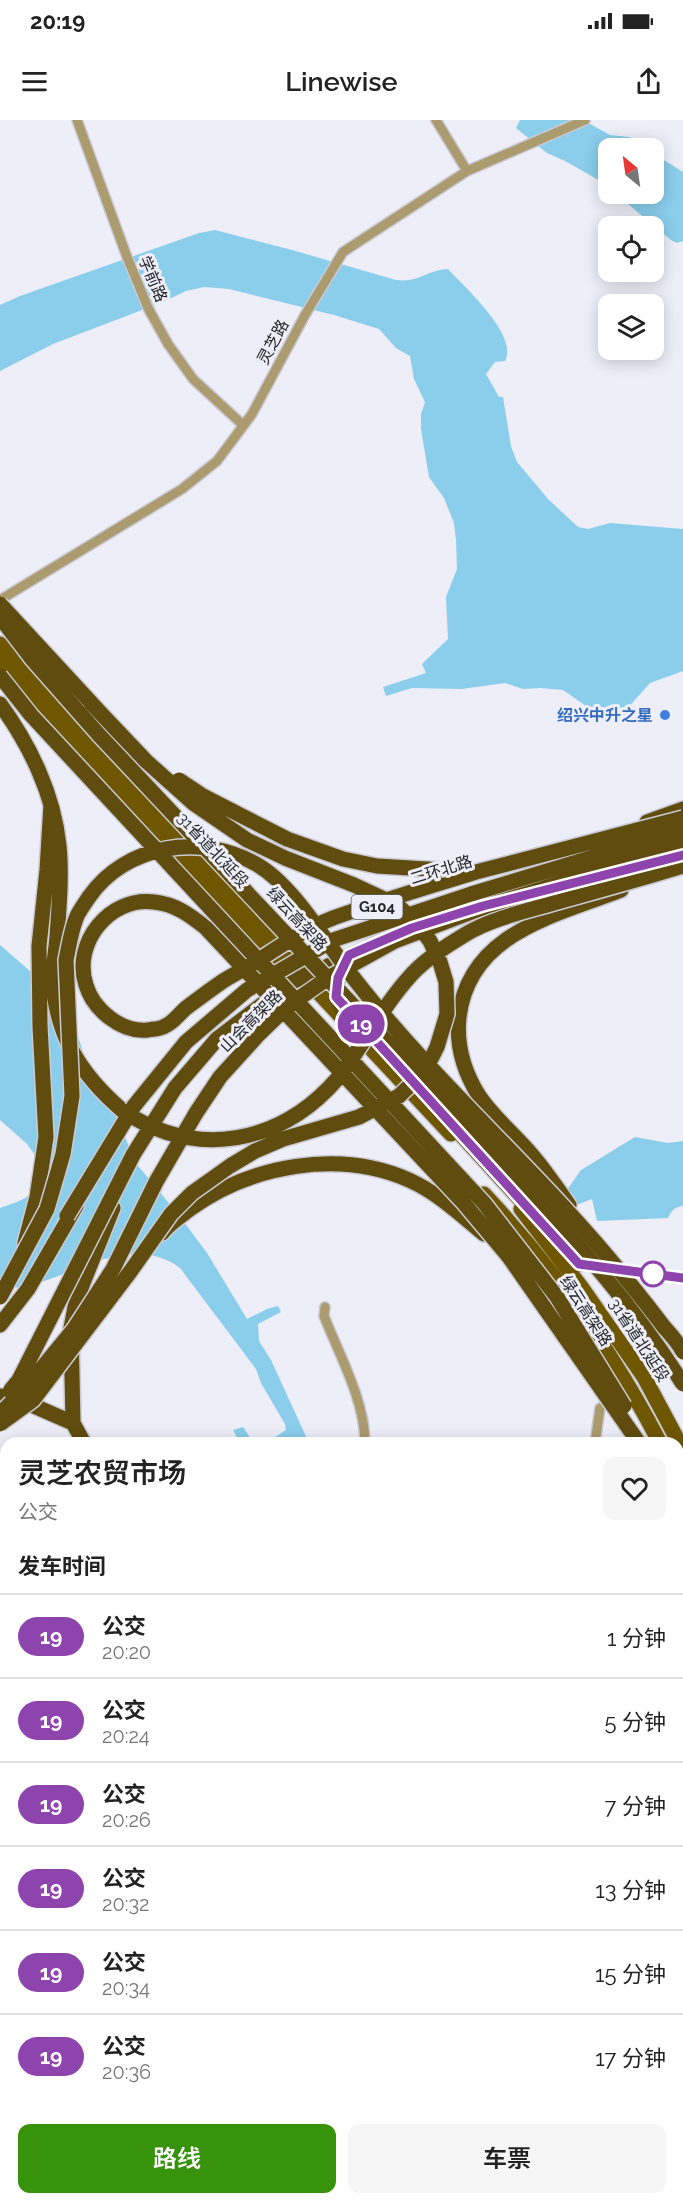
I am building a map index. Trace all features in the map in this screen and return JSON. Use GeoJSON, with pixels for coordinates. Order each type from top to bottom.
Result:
{"type":"FeatureCollection","features":[{"type":"Feature","properties":{"kind":"highway"},"geometry":{"type":"LineString","coordinates":[[0,602],[146,760],[193,802],[247,840],[398,905],[416,922],[430,941],[446,982],[447,1014],[437,1047],[425,1071],[399,1096],[359,1117],[283,1139],[255,1151],[192,1193],[171,1214],[33,1400],[0,1424]]}},
{"type":"Feature","properties":{"kind":"highway","name":"绿云高架路"},"geometry":{"type":"LineString","coordinates":[[0,617],[32,659],[99,735],[523,1185],[605,1276],[666,1356],[683,1384]]}},
{"type":"Feature","properties":{"kind":"highway","name":"绿云高架路"},"geometry":{"type":"LineString","coordinates":[[0,676],[31,715],[484,1203],[557,1296],[611,1383],[639,1437]]}},
{"type":"Feature","properties":{"kind":"highway"},"geometry":{"type":"LineString","coordinates":[[91,703],[154,763],[203,796],[287,839],[343,859],[377,866],[476,872]]}},
{"type":"Feature","properties":{"kind":"highway"},"geometry":{"type":"LineString","coordinates":[[0,704],[25,742],[51,805],[59,846],[58,918],[53,977],[57,1010],[65,1037],[88,1077],[123,1111],[142,1124],[168,1134],[198,1140],[250,1136],[283,1122],[312,1105],[340,1077],[393,996],[414,972],[441,950],[470,932],[515,914],[678,868]]}},
{"type":"Feature","properties":{"kind":"highway"},"geometry":{"type":"LineString","coordinates":[[0,1296],[28,1234],[37,1197],[46,1137],[40,1026],[39,946],[51,805]]}},
{"type":"Feature","properties":{"kind":"highway","name":"二环北路"},"geometry":{"type":"LineString","coordinates":[[0,1325],[28,1289],[133,1107],[179,1044],[276,957],[335,919],[563,851],[683,809]]}},
{"type":"Feature","properties":{"kind":"highway"},"geometry":{"type":"LineString","coordinates":[[638,1437],[509,1257],[462,1202],[358,1090],[318,1048],[254,979],[246,971],[238,962],[206,928],[186,911],[154,902],[137,902],[121,908],[98,924],[84,952],[85,984],[94,1002],[107,1017],[124,1025],[145,1030],[165,1026],[223,981],[233,975],[243,969],[253,963],[282,945],[331,919],[476,872],[683,818]]}},
{"type":"Feature","properties":{"kind":"highway","name":"山会高架路"},"geometry":{"type":"LineString","coordinates":[[0,1318],[20,1294],[134,1107],[186,1042],[247,990],[333,940],[494,887],[683,830]]}},
{"type":"Feature","properties":{"kind":"highway","name":"山会高架路"},"geometry":{"type":"LineString","coordinates":[[0,1414],[28,1385],[74,1329],[113,1269],[156,1182],[220,1077],[288,1006],[328,978],[395,940],[490,905],[683,844]]}},
{"type":"Feature","properties":{"kind":"highway"},"geometry":{"type":"LineString","coordinates":[[0,1296],[47,1209],[63,1154],[72,1096],[66,960],[78,914],[98,885],[135,858],[174,848],[198,846],[238,855],[272,874],[291,895],[376,1007],[605,1253]]}},
{"type":"Feature","properties":{"kind":"highway","name":"G104"},"geometry":{"type":"LineString","coordinates":[[0,1402],[20,1380],[134,1155],[175,1088],[217,1039],[296,980],[412,928],[483,906],[683,855]]}},
{"type":"Feature","properties":{"kind":"highway"},"geometry":{"type":"LineString","coordinates":[[678,868],[554,916],[502,942],[485,956],[466,988],[461,1005],[459,1046],[473,1085],[489,1109],[532,1155],[683,1352]]}},
{"type":"Feature","properties":{"kind":"highway"},"geometry":{"type":"LineString","coordinates":[[349,955],[338,978],[336,997],[351,1027]]}},
{"type":"Feature","properties":{"kind":"highway"},"geometry":{"type":"LineString","coordinates":[[336,997],[579,1264]]}},
{"type":"Feature","properties":{"kind":"highway"},"geometry":{"type":"LineString","coordinates":[[79,1432],[71,1328],[75,1307],[134,1155]]}},
{"type":"Feature","properties":{"kind":"highway"},"geometry":{"type":"LineString","coordinates":[[130,1272],[168,1226],[201,1202],[235,1183],[282,1168],[316,1163],[370,1169],[409,1180],[446,1201],[509,1257]]}},
{"type":"Feature","properties":{"kind":"highway"},"geometry":{"type":"LineString","coordinates":[[0,1396],[34,1406],[79,1432]]}},
{"type":"Feature","properties":{"kind":"main road","name":"31省道北延段"},"geometry":{"type":"LineString","coordinates":[[0,644],[296,980],[351,1027],[515,1201],[582,1288],[644,1377],[676,1437]]}},
{"type":"Feature","properties":{"kind":"main road"},"geometry":{"type":"LineString","coordinates":[[0,662],[276,957]]}},
{"type":"Feature","properties":{"kind":"main road"},"geometry":{"type":"LineString","coordinates":[[296,980],[448,1155],[502,1212],[569,1294],[636,1396],[657,1437]]}},
{"type":"Feature","properties":{"kind":"main road"},"geometry":{"type":"LineString","coordinates":[[587,1320],[639,1437]]}},
{"type":"Feature","properties":{"kind":"street","name":"学前路"},"geometry":{"type":"LineString","coordinates":[[76,120],[148,308],[168,344],[193,379],[243,425]]}},
{"type":"Feature","properties":{"kind":"street"},"geometry":{"type":"LineString","coordinates":[[436,120],[467,171]]}},
{"type":"Feature","properties":{"kind":"street","name":"灵芝路"},"geometry":{"type":"LineString","coordinates":[[0,602],[183,489],[217,461],[252,414],[304,315],[343,252],[467,171],[585,120]]}},
{"type":"Feature","properties":{"kind":"street"},"geometry":{"type":"LineString","coordinates":[[579,1264],[683,1278]]}},
{"type":"Feature","properties":{"kind":"street"},"geometry":{"type":"LineString","coordinates":[[325,1307],[324,1316],[354,1392],[365,1425],[365,1437]]}},
{"type":"Feature","properties":{"kind":"street"},"geometry":{"type":"LineString","coordinates":[[596,1437],[600,1408]]}},
{"type":"Feature","properties":{"kind":"water"},"geometry":{"type":"Polygon","coordinates":[[[520,120],[583,120],[610,135],[631,138],[598,138],[598,180],[547,153],[516,128],[520,120]]]}},
{"type":"Feature","properties":{"kind":"water"},"geometry":{"type":"Polygon","coordinates":[[[664,160],[683,172],[683,241],[677,243],[664,234],[664,216],[642,216],[628,204],[664,204],[664,160]]]}},
{"type":"Feature","properties":{"kind":"water"},"geometry":{"type":"Polygon","coordinates":[[[215,230],[396,280],[411,280],[448,269],[488,312],[504,338],[507,350],[505,361],[495,362],[486,374],[499,397],[503,397],[511,446],[517,462],[548,499],[578,527],[588,529],[610,523],[683,529],[683,671],[650,683],[626,710],[616,714],[586,706],[563,690],[523,689],[505,683],[462,689],[412,688],[386,696],[383,687],[426,673],[422,664],[448,639],[446,597],[457,569],[454,523],[444,498],[429,477],[421,429],[421,414],[425,402],[414,379],[410,356],[396,348],[379,329],[334,315],[229,289],[204,287],[186,291],[53,344],[0,371],[0,305],[199,233],[215,230]]]}},
{"type":"Feature","properties":{"kind":"water"},"geometry":{"type":"Polygon","coordinates":[[[0,945],[30,971],[78,1036],[89,1071],[111,1101],[135,1162],[207,1253],[247,1319],[278,1306],[281,1312],[258,1324],[259,1341],[271,1360],[306,1437],[275,1437],[286,1430],[285,1424],[261,1383],[256,1369],[180,1268],[161,1258],[141,1254],[121,1255],[42,1282],[23,1287],[0,1288],[0,1208],[27,1197],[30,1193],[33,1188],[37,1158],[27,1144],[0,1120],[0,945]]]}},
{"type":"Feature","properties":{"kind":"water"},"geometry":{"type":"Polygon","coordinates":[[[635,1137],[668,1143],[683,1141],[683,1206],[674,1209],[668,1218],[597,1221],[592,1199],[566,1209],[560,1200],[581,1170],[635,1137]]]}},
{"type":"Feature","properties":{"kind":"water"},"geometry":{"type":"Polygon","coordinates":[[[243,1427],[250,1437],[237,1437],[233,1430],[243,1427]]]}},
{"type":"Feature","properties":{"kind":"bus line","name":"19"},"geometry":{"type":"LineString","coordinates":[[683,855],[483,906],[412,928],[349,955],[338,978],[336,997],[579,1264],[683,1278]]}},
{"type":"Feature","properties":{"kind":"place","name":"绍兴中升之星"},"geometry":{"type":"Point","coordinates":[665,715]}}]}
